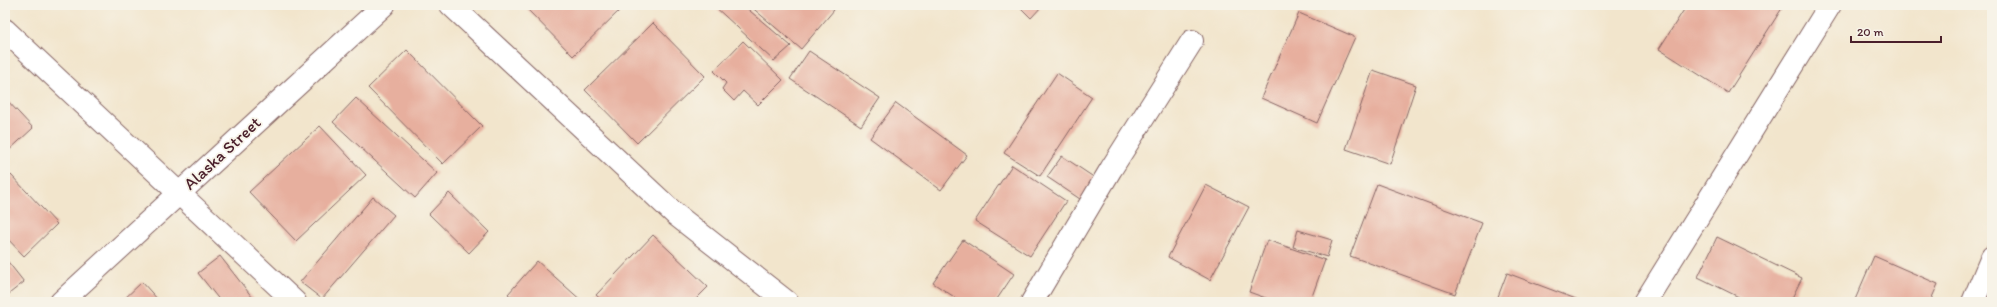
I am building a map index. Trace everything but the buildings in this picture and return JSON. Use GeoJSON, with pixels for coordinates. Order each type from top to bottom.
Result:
{"type":"FeatureCollection","features":[{"type":"Feature","properties":{"kind":"street","name":"Alaska Street"},"geometry":{"type":"LineString","coordinates":[[61,302],[384,5]]}},
{"type":"Feature","properties":{"kind":"street"},"geometry":{"type":"LineString","coordinates":[[451,5],[675,214],[787,302]]}},
{"type":"Feature","properties":{"kind":"street"},"geometry":{"type":"LineString","coordinates":[[1645,302],[1830,5]]}},
{"type":"Feature","properties":{"kind":"street"},"geometry":{"type":"LineString","coordinates":[[5,30],[180,192],[253,265],[295,302]]}},
{"type":"Feature","properties":{"kind":"street"},"geometry":{"type":"LineString","coordinates":[[1032,302],[1111,169],[1192,41]]}},
{"type":"Feature","properties":{"kind":"street"},"geometry":{"type":"LineString","coordinates":[[1973,302],[1992,257]]}}]}
